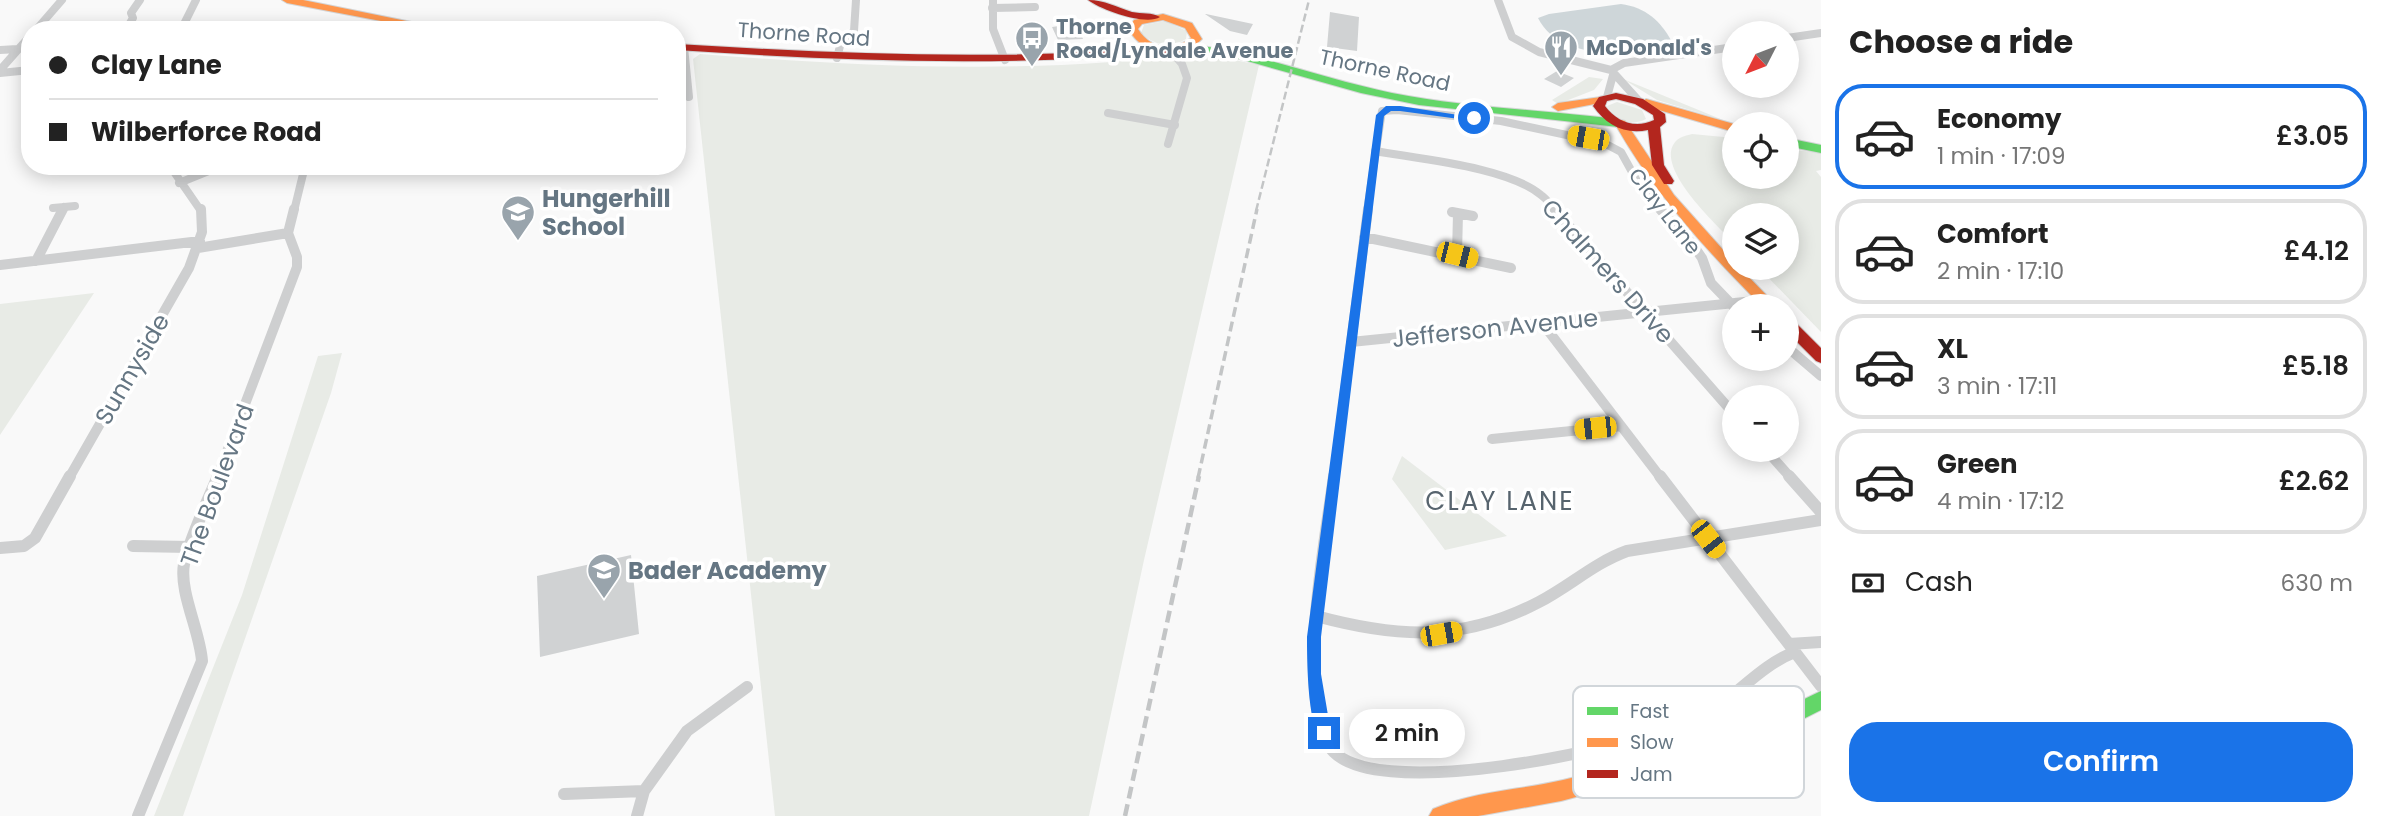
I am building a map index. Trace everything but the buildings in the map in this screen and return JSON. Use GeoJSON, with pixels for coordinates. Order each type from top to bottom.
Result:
{"type":"FeatureCollection","features":[{"type":"Feature","properties":{"kind":"main road"},"geometry":{"type":"LineString","coordinates":[[1084,0],[1142,43],[1168,50]]}},
{"type":"Feature","properties":{"kind":"main road","name":"Thorne Road"},"geometry":{"type":"LineString","coordinates":[[1093,0],[1132,15],[1177,19],[1232,48],[1339,78],[1394,90],[1491,103],[1551,107],[1621,96],[1641,102]]}},
{"type":"Feature","properties":{"kind":"main road"},"geometry":{"type":"LineString","coordinates":[[297,1],[400,21]]}},
{"type":"Feature","properties":{"kind":"main road"},"geometry":{"type":"LineString","coordinates":[[1096,56],[1127,49],[1134,41],[1133,34],[1138,22],[1157,17]]}},
{"type":"Feature","properties":{"kind":"main road"},"geometry":{"type":"LineString","coordinates":[[1188,47],[1197,39],[1195,30]]}},
{"type":"Feature","properties":{"kind":"main road","name":"Thorne Road"},"geometry":{"type":"LineString","coordinates":[[686,47],[938,62],[1096,56],[1188,47],[1228,52],[1392,97],[1485,110],[1556,114],[1639,128],[1656,125]]}},
{"type":"Feature","properties":{"kind":"main road"},"geometry":{"type":"LineString","coordinates":[[1604,99],[1599,106],[1601,112],[1620,124],[1631,146],[1677,212],[1758,294]]}},
{"type":"Feature","properties":{"kind":"main road"},"geometry":{"type":"LineString","coordinates":[[1641,102],[1659,114],[1660,120],[1656,125],[1658,165],[1689,210],[1722,242]]}},
{"type":"Feature","properties":{"kind":"main road"},"geometry":{"type":"LineString","coordinates":[[1641,102],[1722,125]]}},
{"type":"Feature","properties":{"kind":"main road"},"geometry":{"type":"LineString","coordinates":[[1656,125],[1722,133]]}},
{"type":"Feature","properties":{"kind":"main road"},"geometry":{"type":"LineString","coordinates":[[1799,144],[1821,149]]}},
{"type":"Feature","properties":{"kind":"main road"},"geometry":{"type":"LineString","coordinates":[[1760,280],[1773,294]]}},
{"type":"Feature","properties":{"kind":"main road"},"geometry":{"type":"LineString","coordinates":[[1799,320],[1821,341]]}},
{"type":"Feature","properties":{"kind":"main road"},"geometry":{"type":"LineString","coordinates":[[1799,335],[1821,357]]}},
{"type":"Feature","properties":{"kind":"main road"},"geometry":{"type":"LineString","coordinates":[[1804,708],[1821,700]]}},
{"type":"Feature","properties":{"kind":"main road"},"geometry":{"type":"LineString","coordinates":[[1440,816],[1480,805],[1573,788]]}},
{"type":"Feature","properties":{"kind":"street"},"geometry":{"type":"LineString","coordinates":[[44,21],[62,0]]}},
{"type":"Feature","properties":{"kind":"street"},"geometry":{"type":"LineString","coordinates":[[132,21],[131,13],[140,0]]}},
{"type":"Feature","properties":{"kind":"street"},"geometry":{"type":"LineString","coordinates":[[186,21],[196,0]]}},
{"type":"Feature","properties":{"kind":"street"},"geometry":{"type":"LineString","coordinates":[[837,58],[841,43],[854,31],[856,0]]}},
{"type":"Feature","properties":{"kind":"street"},"geometry":{"type":"LineString","coordinates":[[1498,0],[1512,37],[1539,52],[1612,73],[1641,102]]}},
{"type":"Feature","properties":{"kind":"street"},"geometry":{"type":"LineString","coordinates":[[1005,60],[993,29],[993,4],[1035,7]]}},
{"type":"Feature","properties":{"kind":"street"},"geometry":{"type":"LineString","coordinates":[[1799,36],[1821,33]]}},
{"type":"Feature","properties":{"kind":"street"},"geometry":{"type":"LineString","coordinates":[[0,71],[21,46]]}},
{"type":"Feature","properties":{"kind":"street"},"geometry":{"type":"LineString","coordinates":[[1182,64],[1188,47]]}},
{"type":"Feature","properties":{"kind":"street"},"geometry":{"type":"LineString","coordinates":[[0,50],[18,49]]}},
{"type":"Feature","properties":{"kind":"street"},"geometry":{"type":"LineString","coordinates":[[1604,99],[1613,67],[1624,63],[1722,49]]}},
{"type":"Feature","properties":{"kind":"street"},"geometry":{"type":"LineString","coordinates":[[1168,50],[1182,64],[1187,78],[1168,144]]}},
{"type":"Feature","properties":{"kind":"street"},"geometry":{"type":"LineString","coordinates":[[0,71],[21,70]]}},
{"type":"Feature","properties":{"kind":"street"},"geometry":{"type":"LineString","coordinates":[[686,78],[689,96]]}},
{"type":"Feature","properties":{"kind":"street","name":"Clay Lane"},"geometry":{"type":"LineString","coordinates":[[1375,151],[1382,111],[1400,108],[1499,121],[1598,140],[1621,151],[1650,200],[1700,255],[1710,281],[1722,294]]}},
{"type":"Feature","properties":{"kind":"street"},"geometry":{"type":"LineString","coordinates":[[1108,113],[1175,125]]}},
{"type":"Feature","properties":{"kind":"street"},"geometry":{"type":"LineString","coordinates":[[1375,151],[1312,657],[1324,733],[1328,745],[1342,761],[1354,766],[1406,771],[1480,771],[1573,753]]}},
{"type":"Feature","properties":{"kind":"street","name":"Chalmers Drive"},"geometry":{"type":"LineString","coordinates":[[1375,151],[1498,175],[1527,185],[1548,200],[1722,400]]}},
{"type":"Feature","properties":{"kind":"street","name":"Sunnyside"},"geometry":{"type":"LineString","coordinates":[[0,548],[24,546],[35,538],[184,277],[199,245],[204,219],[202,211],[195,198],[179,183],[175,175]]}},
{"type":"Feature","properties":{"kind":"street"},"geometry":{"type":"LineString","coordinates":[[179,183],[199,175]]}},
{"type":"Feature","properties":{"kind":"street","name":"The Boulevard"},"geometry":{"type":"LineString","coordinates":[[138,816],[202,661],[202,649],[183,576],[184,564],[296,276],[297,257],[288,233],[303,175]]}},
{"type":"Feature","properties":{"kind":"street"},"geometry":{"type":"LineString","coordinates":[[53,208],[75,206]]}},
{"type":"Feature","properties":{"kind":"street"},"geometry":{"type":"LineString","coordinates":[[36,261],[64,207]]}},
{"type":"Feature","properties":{"kind":"street"},"geometry":{"type":"LineString","coordinates":[[1457,255],[1454,212],[1473,216]]}},
{"type":"Feature","properties":{"kind":"street"},"geometry":{"type":"LineString","coordinates":[[0,265],[288,233]]}},
{"type":"Feature","properties":{"kind":"street"},"geometry":{"type":"LineString","coordinates":[[1364,237],[1511,268]]}},
{"type":"Feature","properties":{"kind":"street","name":"Jefferson Avenue"},"geometry":{"type":"LineString","coordinates":[[1351,342],[1722,306]]}},
{"type":"Feature","properties":{"kind":"street"},"geometry":{"type":"LineString","coordinates":[[1543,324],[1821,686]]}},
{"type":"Feature","properties":{"kind":"street"},"geometry":{"type":"LineString","coordinates":[[1799,357],[1821,376]]}},
{"type":"Feature","properties":{"kind":"street"},"geometry":{"type":"LineString","coordinates":[[1492,439],[1621,426]]}},
{"type":"Feature","properties":{"kind":"street"},"geometry":{"type":"LineString","coordinates":[[1777,462],[1821,512]]}},
{"type":"Feature","properties":{"kind":"street"},"geometry":{"type":"LineString","coordinates":[[1316,616],[1351,627],[1410,636],[1479,627],[1541,602],[1604,558],[1640,548],[1821,520]]}},
{"type":"Feature","properties":{"kind":"street"},"geometry":{"type":"LineString","coordinates":[[133,546],[190,547]]}},
{"type":"Feature","properties":{"kind":"street"},"geometry":{"type":"LineString","coordinates":[[1746,686],[1774,659],[1792,648],[1821,642]]}},
{"type":"Feature","properties":{"kind":"street"},"geometry":{"type":"LineString","coordinates":[[637,816],[645,791],[687,731],[747,687]]}},
{"type":"Feature","properties":{"kind":"street"},"geometry":{"type":"LineString","coordinates":[[564,794],[645,791]]}},
{"type":"Feature","properties":{"kind":"shaded area"},"geometry":{"type":"Polygon","coordinates":[[[1621,4],[1638,8],[1651,16],[1672,42],[1619,53],[1580,49],[1548,32],[1538,18],[1549,14],[1621,4]]]}},
{"type":"Feature","properties":{"kind":"shaded area"},"geometry":{"type":"Polygon","coordinates":[[[1165,21],[1187,31],[1186,39],[1168,45],[1151,40],[1141,33],[1144,25],[1165,21]]]}},
{"type":"Feature","properties":{"kind":"shaded area"},"geometry":{"type":"Polygon","coordinates":[[[1200,53],[1259,65],[1144,560],[1089,816],[775,816],[693,59],[700,54],[950,67],[1075,64],[1200,53]]]}},
{"type":"Feature","properties":{"kind":"shaded area"},"geometry":{"type":"Polygon","coordinates":[[[1589,77],[1603,79],[1594,90],[1558,104],[1552,100],[1589,77]]]}},
{"type":"Feature","properties":{"kind":"shaded area"},"geometry":{"type":"Polygon","coordinates":[[[1623,79],[1722,120],[1657,100],[1623,79]]]}},
{"type":"Feature","properties":{"kind":"shaded area"},"geometry":{"type":"Polygon","coordinates":[[[1617,102],[1642,110],[1646,119],[1629,122],[1619,118],[1607,106],[1617,102]]]}},
{"type":"Feature","properties":{"kind":"shaded area"},"geometry":{"type":"Polygon","coordinates":[[[1692,134],[1722,137],[1722,189],[1799,189],[1799,150],[1821,153],[1821,170],[1816,171],[1821,177],[1821,332],[1799,309],[1799,294],[1784,294],[1771,280],[1799,280],[1799,203],[1722,203],[1722,231],[1690,195],[1672,164],[1671,151],[1682,137],[1692,134]]]}},
{"type":"Feature","properties":{"kind":"shaded area"},"geometry":{"type":"Polygon","coordinates":[[[94,293],[0,435],[0,304],[94,293]]]}},
{"type":"Feature","properties":{"kind":"shaded area"},"geometry":{"type":"Polygon","coordinates":[[[342,353],[331,393],[183,816],[154,816],[242,595],[318,356],[342,353]]]}},
{"type":"Feature","properties":{"kind":"shaded area"},"geometry":{"type":"Polygon","coordinates":[[[1402,456],[1507,536],[1445,550],[1392,479],[1402,456]]]}},
{"type":"Feature","properties":{"kind":"railway"},"geometry":{"type":"LineString","coordinates":[[1256,211],[1309,0]]}},
{"type":"Feature","properties":{"kind":"railway"},"geometry":{"type":"LineString","coordinates":[[1198,478],[1257,209]]}},
{"type":"Feature","properties":{"kind":"railway"},"geometry":{"type":"LineString","coordinates":[[1125,816],[1199,476]]}},
{"type":"Feature","properties":{"kind":"traffic: fast"},"geometry":{"type":"LineString","coordinates":[[1189,47],[1240,56],[1365,90],[1419,101],[1618,123]]}},
{"type":"Feature","properties":{"kind":"traffic: fast"},"geometry":{"type":"LineString","coordinates":[[1799,144],[1821,149]]}},
{"type":"Feature","properties":{"kind":"traffic: fast"},"geometry":{"type":"LineString","coordinates":[[1804,708],[1821,700]]}},
{"type":"Feature","properties":{"kind":"traffic: slow"},"geometry":{"type":"LineString","coordinates":[[287,0],[398,21]]}},
{"type":"Feature","properties":{"kind":"traffic: slow"},"geometry":{"type":"LineString","coordinates":[[1163,17],[1188,26],[1197,39],[1180,48],[1162,50],[1153,48],[1138,38],[1133,29],[1138,22],[1163,17]]}},
{"type":"Feature","properties":{"kind":"traffic: slow"},"geometry":{"type":"LineString","coordinates":[[1558,107],[1601,100]]}},
{"type":"Feature","properties":{"kind":"traffic: slow"},"geometry":{"type":"LineString","coordinates":[[1646,103],[1722,125]]}},
{"type":"Feature","properties":{"kind":"traffic: slow"},"geometry":{"type":"LineString","coordinates":[[1621,124],[1652,175],[1688,221],[1758,294]]}},
{"type":"Feature","properties":{"kind":"traffic: slow"},"geometry":{"type":"LineString","coordinates":[[1440,816],[1480,805],[1573,788]]}},
{"type":"Feature","properties":{"kind":"traffic: jam"},"geometry":{"type":"LineString","coordinates":[[1093,0],[1132,15],[1155,17]]}},
{"type":"Feature","properties":{"kind":"traffic: jam"},"geometry":{"type":"LineString","coordinates":[[686,48],[922,59],[1044,58],[1167,50]]}},
{"type":"Feature","properties":{"kind":"traffic: jam"},"geometry":{"type":"LineString","coordinates":[[1616,96],[1649,107],[1659,114],[1660,122],[1635,128],[1611,119],[1599,106],[1603,99],[1616,96]]}},
{"type":"Feature","properties":{"kind":"traffic: jam"},"geometry":{"type":"LineString","coordinates":[[1654,127],[1658,165],[1668,181]]}},
{"type":"Feature","properties":{"kind":"traffic: jam"},"geometry":{"type":"LineString","coordinates":[[1799,335],[1821,357]]}},
{"type":"Feature","properties":{"kind":"place","name":"Thorne Road/Lyndale Avenue"},"geometry":{"type":"Point","coordinates":[1032,68]}},
{"type":"Feature","properties":{"kind":"place","name":"McDonald's"},"geometry":{"type":"Point","coordinates":[1561,77]}},
{"type":"Feature","properties":{"kind":"place","name":"Hungerhill School"},"geometry":{"type":"Point","coordinates":[518,242]}},
{"type":"Feature","properties":{"kind":"place","name":"Bader Academy"},"geometry":{"type":"Point","coordinates":[604,600]}},
{"type":"Feature","properties":{"kind":"district","name":"CLAY LANE"},"geometry":{"type":"Point","coordinates":[1500,501]}},
{"type":"Feature","properties":{"kind":"route"},"geometry":{"type":"LineString","coordinates":[[1324,733],[1312,657],[1380,115],[1389,108],[1400,108],[1474,118]]}}]}
